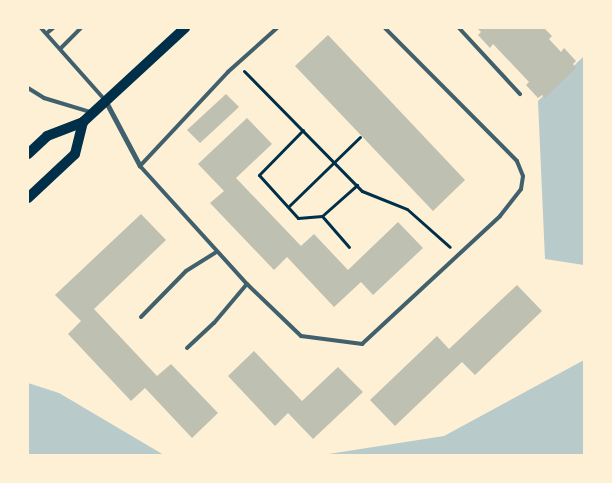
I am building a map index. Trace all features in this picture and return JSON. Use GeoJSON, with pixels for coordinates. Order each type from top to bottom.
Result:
{"type":"FeatureCollection","features":[{"type":"Feature","properties":{"kind":"main road"},"geometry":{"type":"LineString","coordinates":[[28,154],[47,136],[83,122],[185,28]]}},
{"type":"Feature","properties":{"kind":"main road"},"geometry":{"type":"LineString","coordinates":[[28,198],[75,154],[83,122]]}},
{"type":"Feature","properties":{"kind":"street"},"geometry":{"type":"LineString","coordinates":[[106,102],[140,166]]}},
{"type":"Feature","properties":{"kind":"lane"},"geometry":{"type":"LineString","coordinates":[[42,28],[106,102]]}},
{"type":"Feature","properties":{"kind":"lane"},"geometry":{"type":"LineString","coordinates":[[47,33],[53,28]]}},
{"type":"Feature","properties":{"kind":"lane"},"geometry":{"type":"LineString","coordinates":[[61,48],[81,28]]}},
{"type":"Feature","properties":{"kind":"lane"},"geometry":{"type":"LineString","coordinates":[[277,28],[237,64],[140,166],[247,284],[301,336],[362,344],[500,216],[521,188],[522,169],[492,134],[385,28]]}},
{"type":"Feature","properties":{"kind":"lane"},"geometry":{"type":"LineString","coordinates":[[459,28],[520,94]]}},
{"type":"Feature","properties":{"kind":"lane"},"geometry":{"type":"LineString","coordinates":[[28,88],[44,98],[94,113]]}},
{"type":"Feature","properties":{"kind":"lane"},"geometry":{"type":"LineString","coordinates":[[141,317],[186,271],[217,252]]}},
{"type":"Feature","properties":{"kind":"lane"},"geometry":{"type":"LineString","coordinates":[[187,348],[214,323],[247,284]]}},
{"type":"Feature","properties":{"kind":"path"},"geometry":{"type":"LineString","coordinates":[[237,64],[362,191],[407,209],[458,254]]}},
{"type":"Feature","properties":{"kind":"path"},"geometry":{"type":"LineString","coordinates":[[303,130],[259,174],[298,218],[322,216],[357,185]]}},
{"type":"Feature","properties":{"kind":"path"},"geometry":{"type":"LineString","coordinates":[[288,206],[360,137]]}},
{"type":"Feature","properties":{"kind":"path"},"geometry":{"type":"LineString","coordinates":[[322,216],[349,246]]}},
{"type":"Feature","properties":{"kind":"shaded area"},"geometry":{"type":"Polygon","coordinates":[[[584,56],[584,265],[545,259],[538,101],[584,56]]]}},
{"type":"Feature","properties":{"kind":"shaded area"},"geometry":{"type":"Polygon","coordinates":[[[584,360],[584,455],[322,455],[444,436],[584,360]]]}},
{"type":"Feature","properties":{"kind":"shaded area"},"geometry":{"type":"Polygon","coordinates":[[[28,383],[59,393],[164,455],[28,455],[28,383]]]}},
{"type":"Feature","properties":{"kind":"building"},"geometry":{"type":"Polygon","coordinates":[[[477,28],[544,28],[552,36],[549,39],[561,52],[564,48],[576,61],[573,64],[576,68],[545,98],[542,95],[538,98],[526,85],[529,82],[493,44],[490,48],[478,35],[481,32],[477,28]]]}},
{"type":"Feature","properties":{"kind":"building"},"geometry":{"type":"Polygon","coordinates":[[[328,35],[465,180],[433,211],[295,66],[328,35]]]}},
{"type":"Feature","properties":{"kind":"building"},"geometry":{"type":"Polygon","coordinates":[[[226,94],[239,107],[200,143],[187,130],[226,94]]]}},
{"type":"Feature","properties":{"kind":"building"},"geometry":{"type":"Polygon","coordinates":[[[247,118],[272,144],[236,178],[301,246],[314,234],[348,270],[398,222],[423,248],[373,295],[361,282],[334,307],[287,257],[274,270],[210,203],[224,191],[198,164],[247,118]]]}},
{"type":"Feature","properties":{"kind":"building"},"geometry":{"type":"Polygon","coordinates":[[[141,214],[166,240],[94,309],[157,376],[171,364],[218,413],[192,438],[145,388],[131,401],[68,334],[81,321],[55,295],[141,214]]]}},
{"type":"Feature","properties":{"kind":"building"},"geometry":{"type":"Polygon","coordinates":[[[517,285],[542,311],[475,375],[462,362],[395,426],[370,400],[437,336],[449,349],[517,285]]]}},
{"type":"Feature","properties":{"kind":"building"},"geometry":{"type":"Polygon","coordinates":[[[254,351],[302,401],[338,367],[363,392],[313,439],[288,413],[275,426],[228,376],[254,351]]]}}]}
